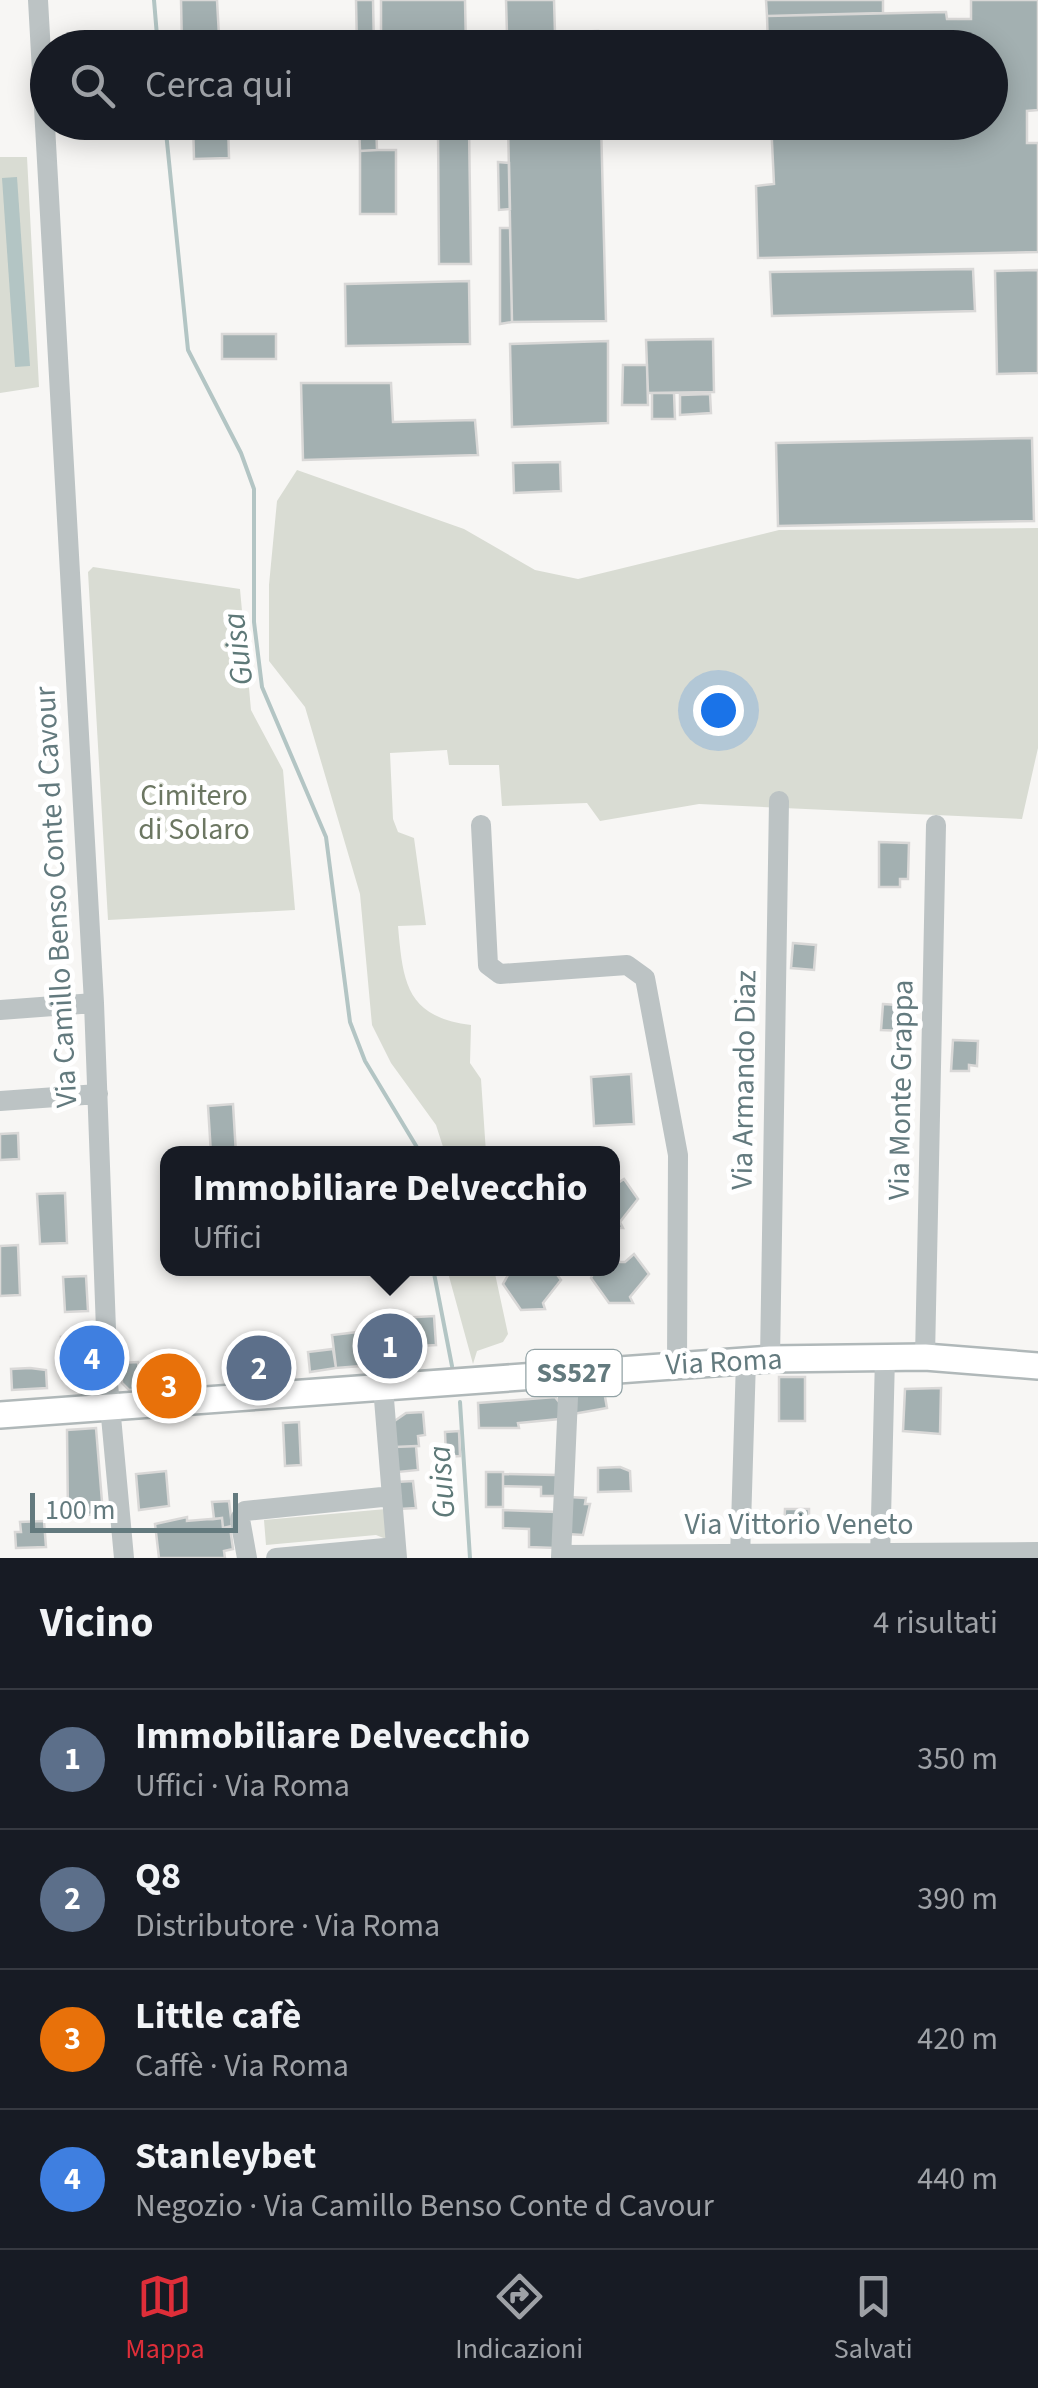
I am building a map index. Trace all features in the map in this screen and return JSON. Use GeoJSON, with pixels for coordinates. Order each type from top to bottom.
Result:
{"type":"FeatureCollection","features":[{"type":"Feature","properties":{"kind":"main road","name":"Via Roma"},"geometry":{"type":"LineString","coordinates":[[111,1406],[758,1359],[925,1357],[1038,1366]]}},
{"type":"Feature","properties":{"kind":"main road","name":"SS527"},"geometry":{"type":"LineString","coordinates":[[0,1415],[111,1406]]}},
{"type":"Feature","properties":{"kind":"street","name":"Via Camillo Benso Conte d Cavour"},"geometry":{"type":"LineString","coordinates":[[38,0],[40,30]]}},
{"type":"Feature","properties":{"kind":"street","name":"Via Camillo Benso Conte d Cavour"},"geometry":{"type":"LineString","coordinates":[[46,140],[94,1003],[111,1406],[124,1558]]}},
{"type":"Feature","properties":{"kind":"street","name":"Via Armando Diaz"},"geometry":{"type":"LineString","coordinates":[[740,1556],[758,1359],[779,801]]}},
{"type":"Feature","properties":{"kind":"street"},"geometry":{"type":"LineString","coordinates":[[480,825],[488,966],[500,974],[626,964],[646,978],[678,1154],[677,1364]]}},
{"type":"Feature","properties":{"kind":"street","name":"Via Monte Grappa"},"geometry":{"type":"LineString","coordinates":[[925,1357],[936,825]]}},
{"type":"Feature","properties":{"kind":"street"},"geometry":{"type":"LineString","coordinates":[[0,1010],[94,1003]]}},
{"type":"Feature","properties":{"kind":"street"},"geometry":{"type":"LineString","coordinates":[[0,1101],[98,1094]]}},
{"type":"Feature","properties":{"kind":"street"},"geometry":{"type":"LineString","coordinates":[[880,1556],[885,1356]]}},
{"type":"Feature","properties":{"kind":"street"},"geometry":{"type":"LineString","coordinates":[[561,1557],[569,1374]]}},
{"type":"Feature","properties":{"kind":"street"},"geometry":{"type":"LineString","coordinates":[[276,1558],[397,1553],[383,1386]]}},
{"type":"Feature","properties":{"kind":"street"},"geometry":{"type":"LineString","coordinates":[[247,1558],[240,1519],[245,1511],[392,1496]]}},
{"type":"Feature","properties":{"kind":"street","name":"Via Vittorio Veneto"},"geometry":{"type":"LineString","coordinates":[[561,1557],[1038,1552]]}},
{"type":"Feature","properties":{"kind":"green space"},"geometry":{"type":"Polygon","coordinates":[[[0,157],[27,157],[39,387],[0,393],[0,157]]]}},
{"type":"Feature","properties":{"kind":"green space"},"geometry":{"type":"Polygon","coordinates":[[[297,470],[464,529],[535,570],[578,579],[779,530],[1038,528],[1038,748],[1022,819],[699,804],[600,821],[587,803],[502,806],[499,765],[449,765],[447,750],[390,753],[393,819],[398,832],[414,838],[426,925],[398,926],[406,980],[412,994],[433,1014],[471,1025],[470,1063],[481,1079],[486,1146],[443,1146],[436,1125],[391,1063],[372,1025],[360,894],[305,707],[269,661],[269,585],[277,501],[297,470]]]}},
{"type":"Feature","properties":{"kind":"green space","name":"Cimitero di Solaro"},"geometry":{"type":"Polygon","coordinates":[[[93,567],[240,589],[251,710],[283,770],[295,910],[108,920],[88,572],[93,567]]]}},
{"type":"Feature","properties":{"kind":"green space"},"geometry":{"type":"Polygon","coordinates":[[[449,1276],[496,1276],[508,1334],[503,1342],[477,1351],[473,1364],[449,1276]]]}},
{"type":"Feature","properties":{"kind":"green space"},"geometry":{"type":"Polygon","coordinates":[[[386,1509],[386,1539],[376,1535],[266,1545],[264,1520],[386,1509]]]}},
{"type":"Feature","properties":{"kind":"shaded area"},"geometry":{"type":"Polygon","coordinates":[[[17,177],[30,366],[15,367],[2,178],[17,177]]]}},
{"type":"Feature","properties":{"kind":"building"},"geometry":{"type":"Polygon","coordinates":[[[181,0],[217,0],[219,30],[182,30],[181,0]]]}},
{"type":"Feature","properties":{"kind":"building"},"geometry":{"type":"Polygon","coordinates":[[[356,0],[373,0],[374,30],[357,30],[356,0]]]}},
{"type":"Feature","properties":{"kind":"building"},"geometry":{"type":"Polygon","coordinates":[[[381,0],[465,0],[466,30],[381,30],[381,0]]]}},
{"type":"Feature","properties":{"kind":"building"},"geometry":{"type":"Polygon","coordinates":[[[506,0],[554,0],[555,30],[507,30],[506,0]]]}},
{"type":"Feature","properties":{"kind":"building"},"geometry":{"type":"Polygon","coordinates":[[[766,0],[883,0],[883,13],[767,16],[766,0]]]}},
{"type":"Feature","properties":{"kind":"building"},"geometry":{"type":"Polygon","coordinates":[[[971,0],[1038,0],[1038,110],[1027,111],[1027,143],[1038,143],[1038,252],[758,258],[756,186],[774,184],[772,140],[1008,140],[1008,30],[767,30],[767,16],[946,12],[947,19],[971,19],[971,0]]]}},
{"type":"Feature","properties":{"kind":"building"},"geometry":{"type":"Polygon","coordinates":[[[193,140],[228,140],[229,158],[194,159],[193,140]]]}},
{"type":"Feature","properties":{"kind":"building"},"geometry":{"type":"Polygon","coordinates":[[[360,140],[377,140],[377,150],[360,151],[360,140]]]}},
{"type":"Feature","properties":{"kind":"building"},"geometry":{"type":"Polygon","coordinates":[[[438,140],[469,140],[471,264],[439,264],[438,140]]]}},
{"type":"Feature","properties":{"kind":"building"},"geometry":{"type":"Polygon","coordinates":[[[508,140],[601,140],[606,321],[512,322],[508,140]]]}},
{"type":"Feature","properties":{"kind":"building"},"geometry":{"type":"Polygon","coordinates":[[[396,150],[396,214],[360,214],[360,151],[396,150]]]}},
{"type":"Feature","properties":{"kind":"building"},"geometry":{"type":"Polygon","coordinates":[[[498,162],[509,163],[510,209],[499,210],[498,162]]]}},
{"type":"Feature","properties":{"kind":"building"},"geometry":{"type":"Polygon","coordinates":[[[500,228],[510,228],[512,322],[500,324],[500,228]]]}},
{"type":"Feature","properties":{"kind":"building"},"geometry":{"type":"Polygon","coordinates":[[[973,269],[975,311],[772,316],[770,272],[973,269]]]}},
{"type":"Feature","properties":{"kind":"building"},"geometry":{"type":"Polygon","coordinates":[[[1038,270],[1038,373],[997,374],[995,271],[1038,270]]]}},
{"type":"Feature","properties":{"kind":"building"},"geometry":{"type":"Polygon","coordinates":[[[469,281],[470,344],[346,346],[345,284],[469,281]]]}},
{"type":"Feature","properties":{"kind":"building"},"geometry":{"type":"Polygon","coordinates":[[[222,334],[276,334],[276,359],[222,359],[222,334]]]}},
{"type":"Feature","properties":{"kind":"building"},"geometry":{"type":"Polygon","coordinates":[[[713,339],[714,392],[648,393],[646,340],[713,339]]]}},
{"type":"Feature","properties":{"kind":"building"},"geometry":{"type":"Polygon","coordinates":[[[608,341],[608,423],[512,427],[510,344],[608,341]]]}},
{"type":"Feature","properties":{"kind":"building"},"geometry":{"type":"Polygon","coordinates":[[[623,365],[647,365],[648,405],[622,405],[623,365]]]}},
{"type":"Feature","properties":{"kind":"building"},"geometry":{"type":"Polygon","coordinates":[[[301,383],[391,383],[393,422],[475,420],[478,455],[303,460],[301,383]]]}},
{"type":"Feature","properties":{"kind":"building"},"geometry":{"type":"Polygon","coordinates":[[[652,393],[674,393],[675,419],[652,419],[652,393]]]}},
{"type":"Feature","properties":{"kind":"building"},"geometry":{"type":"Polygon","coordinates":[[[710,394],[711,413],[680,415],[680,395],[710,394]]]}},
{"type":"Feature","properties":{"kind":"building"},"geometry":{"type":"Polygon","coordinates":[[[1032,438],[1034,521],[778,526],[776,443],[1032,438]]]}},
{"type":"Feature","properties":{"kind":"building"},"geometry":{"type":"Polygon","coordinates":[[[560,462],[561,491],[514,493],[513,463],[560,462]]]}},
{"type":"Feature","properties":{"kind":"building"},"geometry":{"type":"Polygon","coordinates":[[[879,842],[909,843],[908,879],[900,879],[900,887],[879,887],[879,842]]]}},
{"type":"Feature","properties":{"kind":"building"},"geometry":{"type":"Polygon","coordinates":[[[793,943],[816,945],[814,970],[791,968],[793,943]]]}},
{"type":"Feature","properties":{"kind":"building"},"geometry":{"type":"Polygon","coordinates":[[[883,1004],[911,1006],[906,1031],[881,1030],[883,1004]]]}},
{"type":"Feature","properties":{"kind":"building"},"geometry":{"type":"Polygon","coordinates":[[[953,1040],[978,1041],[977,1066],[969,1065],[969,1071],[951,1071],[953,1040]]]}},
{"type":"Feature","properties":{"kind":"building"},"geometry":{"type":"Polygon","coordinates":[[[631,1074],[634,1124],[594,1126],[591,1077],[631,1074]]]}},
{"type":"Feature","properties":{"kind":"building"},"geometry":{"type":"Polygon","coordinates":[[[233,1104],[236,1146],[210,1146],[208,1106],[233,1104]]]}},
{"type":"Feature","properties":{"kind":"building"},"geometry":{"type":"Polygon","coordinates":[[[18,1133],[19,1159],[0,1160],[0,1134],[18,1133]]]}},
{"type":"Feature","properties":{"kind":"building"},"geometry":{"type":"Polygon","coordinates":[[[624,1179],[638,1199],[620,1222],[620,1182],[624,1179]]]}},
{"type":"Feature","properties":{"kind":"building"},"geometry":{"type":"Polygon","coordinates":[[[65,1193],[67,1243],[40,1244],[37,1194],[65,1193]]]}},
{"type":"Feature","properties":{"kind":"building"},"geometry":{"type":"Polygon","coordinates":[[[18,1245],[20,1295],[0,1296],[0,1246],[18,1245]]]}},
{"type":"Feature","properties":{"kind":"building"},"geometry":{"type":"Polygon","coordinates":[[[634,1254],[649,1274],[630,1297],[633,1303],[609,1303],[591,1278],[620,1276],[620,1262],[634,1254]]]}},
{"type":"Feature","properties":{"kind":"building"},"geometry":{"type":"Polygon","coordinates":[[[86,1276],[88,1311],[65,1312],[63,1277],[86,1276]]]}},
{"type":"Feature","properties":{"kind":"building"},"geometry":{"type":"Polygon","coordinates":[[[508,1276],[558,1276],[561,1280],[543,1303],[545,1309],[521,1310],[503,1284],[508,1276]]]}},
{"type":"Feature","properties":{"kind":"building"},"geometry":{"type":"Polygon","coordinates":[[[434,1316],[436,1345],[385,1348],[383,1319],[434,1316]]]}},
{"type":"Feature","properties":{"kind":"building"},"geometry":{"type":"Polygon","coordinates":[[[358,1332],[361,1366],[336,1368],[332,1335],[358,1332]]]}},
{"type":"Feature","properties":{"kind":"building"},"geometry":{"type":"Polygon","coordinates":[[[96,1335],[99,1378],[63,1380],[61,1337],[96,1335]]]}},
{"type":"Feature","properties":{"kind":"building"},"geometry":{"type":"Polygon","coordinates":[[[333,1349],[336,1368],[310,1372],[308,1352],[333,1349]]]}},
{"type":"Feature","properties":{"kind":"building"},"geometry":{"type":"Polygon","coordinates":[[[174,1360],[175,1371],[182,1371],[183,1386],[161,1388],[159,1361],[174,1360]]]}},
{"type":"Feature","properties":{"kind":"building"},"geometry":{"type":"Polygon","coordinates":[[[159,1361],[161,1388],[129,1390],[122,1383],[121,1363],[138,1362],[139,1373],[146,1373],[146,1362],[159,1361]]]}},
{"type":"Feature","properties":{"kind":"building"},"geometry":{"type":"Polygon","coordinates":[[[11,1369],[46,1370],[47,1388],[12,1390],[11,1369]]]}},
{"type":"Feature","properties":{"kind":"building"},"geometry":{"type":"Polygon","coordinates":[[[779,1377],[805,1377],[805,1421],[779,1421],[779,1377]]]}},
{"type":"Feature","properties":{"kind":"building"},"geometry":{"type":"Polygon","coordinates":[[[941,1388],[940,1434],[903,1431],[905,1389],[941,1388]]]}},
{"type":"Feature","properties":{"kind":"building"},"geometry":{"type":"Polygon","coordinates":[[[604,1391],[607,1408],[573,1414],[574,1399],[579,1393],[604,1391]]]}},
{"type":"Feature","properties":{"kind":"building"},"geometry":{"type":"Polygon","coordinates":[[[555,1397],[560,1403],[559,1419],[518,1423],[519,1428],[479,1428],[478,1403],[555,1397]]]}},
{"type":"Feature","properties":{"kind":"building"},"geometry":{"type":"Polygon","coordinates":[[[423,1412],[425,1435],[418,1436],[419,1446],[395,1447],[393,1422],[406,1413],[423,1412]]]}},
{"type":"Feature","properties":{"kind":"building"},"geometry":{"type":"Polygon","coordinates":[[[299,1422],[301,1465],[285,1466],[283,1423],[299,1422]]]}},
{"type":"Feature","properties":{"kind":"building"},"geometry":{"type":"Polygon","coordinates":[[[96,1428],[103,1514],[68,1516],[67,1430],[96,1428]]]}},
{"type":"Feature","properties":{"kind":"building"},"geometry":{"type":"Polygon","coordinates":[[[459,1431],[460,1456],[446,1457],[445,1432],[459,1431]]]}},
{"type":"Feature","properties":{"kind":"building"},"geometry":{"type":"Polygon","coordinates":[[[416,1446],[418,1470],[398,1472],[395,1447],[416,1446]]]}},
{"type":"Feature","properties":{"kind":"building"},"geometry":{"type":"Polygon","coordinates":[[[620,1467],[630,1471],[631,1491],[598,1492],[598,1468],[620,1467]]]}},
{"type":"Feature","properties":{"kind":"building"},"geometry":{"type":"Polygon","coordinates":[[[166,1471],[169,1506],[139,1510],[136,1474],[166,1471]]]}},
{"type":"Feature","properties":{"kind":"building"},"geometry":{"type":"Polygon","coordinates":[[[486,1472],[503,1472],[503,1507],[486,1507],[486,1472]]]}},
{"type":"Feature","properties":{"kind":"building"},"geometry":{"type":"Polygon","coordinates":[[[503,1474],[557,1475],[557,1496],[541,1496],[541,1487],[503,1486],[503,1474]]]}},
{"type":"Feature","properties":{"kind":"building"},"geometry":{"type":"Polygon","coordinates":[[[413,1481],[416,1508],[399,1509],[396,1482],[413,1481]]]}},
{"type":"Feature","properties":{"kind":"building"},"geometry":{"type":"Polygon","coordinates":[[[569,1497],[586,1498],[585,1504],[590,1504],[583,1535],[567,1534],[569,1497]]]}},
{"type":"Feature","properties":{"kind":"building"},"geometry":{"type":"Polygon","coordinates":[[[229,1501],[232,1526],[223,1528],[222,1518],[214,1519],[212,1502],[229,1501]]]}},
{"type":"Feature","properties":{"kind":"building"},"geometry":{"type":"Polygon","coordinates":[[[785,1509],[809,1509],[809,1530],[784,1530],[785,1509]]]}},
{"type":"Feature","properties":{"kind":"building"},"geometry":{"type":"Polygon","coordinates":[[[503,1510],[557,1512],[556,1548],[529,1547],[529,1529],[503,1528],[503,1510]]]}},
{"type":"Feature","properties":{"kind":"building"},"geometry":{"type":"Polygon","coordinates":[[[187,1517],[187,1521],[222,1518],[223,1528],[230,1527],[233,1549],[224,1551],[225,1558],[159,1558],[155,1524],[187,1517]]]}},
{"type":"Feature","properties":{"kind":"building"},"geometry":{"type":"Polygon","coordinates":[[[44,1521],[46,1547],[16,1548],[15,1532],[21,1532],[20,1522],[44,1521]]]}},
{"type":"Feature","properties":{"kind":"waterway","name":"Guisa"},"geometry":{"type":"LineString","coordinates":[[154,0],[156,30]]}},
{"type":"Feature","properties":{"kind":"waterway","name":"Guisa"},"geometry":{"type":"LineString","coordinates":[[167,140],[188,350],[241,453],[254,489],[254,622],[262,687],[326,837],[350,1022],[365,1061],[416,1146]]}},
{"type":"Feature","properties":{"kind":"waterway","name":"Guisa"},"geometry":{"type":"LineString","coordinates":[[435,1276],[452,1366]]}},
{"type":"Feature","properties":{"kind":"waterway","name":"Guisa"},"geometry":{"type":"LineString","coordinates":[[460,1402],[470,1558]]}},
{"type":"Feature","properties":{"kind":"place","name":"Immobiliare Delvecchio"},"geometry":{"type":"Point","coordinates":[390,1346]}},
{"type":"Feature","properties":{"kind":"place","name":"Stanleybet"},"geometry":{"type":"Point","coordinates":[92,1358]}},
{"type":"Feature","properties":{"kind":"place","name":"Q8"},"geometry":{"type":"Point","coordinates":[259,1368]}},
{"type":"Feature","properties":{"kind":"place","name":"Little cafè"},"geometry":{"type":"Point","coordinates":[169,1386]}}]}
